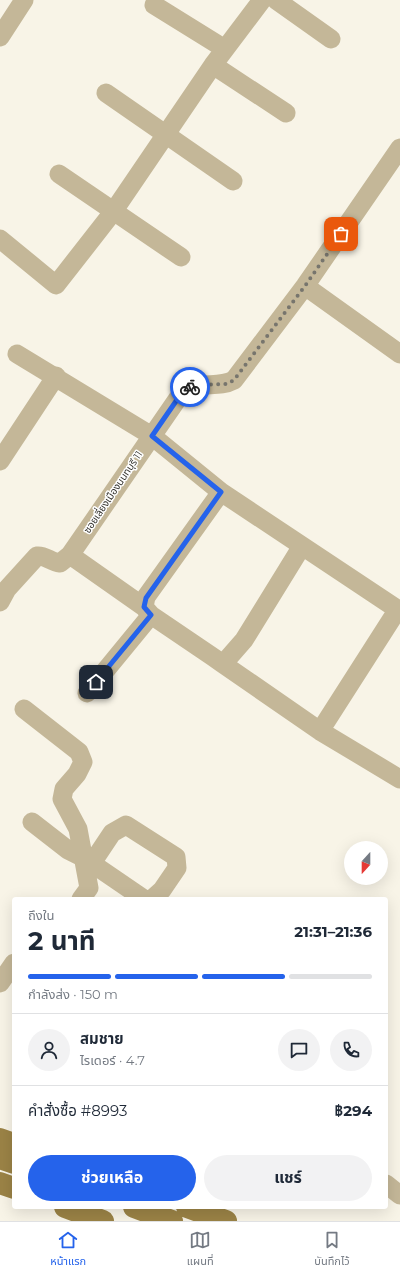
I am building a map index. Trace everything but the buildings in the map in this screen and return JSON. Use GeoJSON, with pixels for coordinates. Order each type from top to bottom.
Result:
{"type":"FeatureCollection","features":[{"type":"Feature","properties":{"kind":"main road"},"geometry":{"type":"LineString","coordinates":[[0,1139],[12,1143]]}},
{"type":"Feature","properties":{"kind":"main road"},"geometry":{"type":"LineString","coordinates":[[0,1158],[12,1162]]}},
{"type":"Feature","properties":{"kind":"main road"},"geometry":{"type":"LineString","coordinates":[[0,1183],[12,1187]]}},
{"type":"Feature","properties":{"kind":"main road"},"geometry":{"type":"LineString","coordinates":[[70,1209],[103,1221]]}},
{"type":"Feature","properties":{"kind":"main road"},"geometry":{"type":"LineString","coordinates":[[139,1209],[172,1221]]}},
{"type":"Feature","properties":{"kind":"main road"},"geometry":{"type":"LineString","coordinates":[[193,1209],[226,1221]]}},
{"type":"Feature","properties":{"kind":"street"},"geometry":{"type":"LineString","coordinates":[[0,37],[24,0]]}},
{"type":"Feature","properties":{"kind":"street"},"geometry":{"type":"LineString","coordinates":[[0,238],[56,285],[113,212],[167,135],[213,65],[262,0]]}},
{"type":"Feature","properties":{"kind":"street"},"geometry":{"type":"LineString","coordinates":[[276,0],[331,39]]}},
{"type":"Feature","properties":{"kind":"street"},"geometry":{"type":"LineString","coordinates":[[154,5],[226,49]]}},
{"type":"Feature","properties":{"kind":"street"},"geometry":{"type":"LineString","coordinates":[[213,65],[286,113]]}},
{"type":"Feature","properties":{"kind":"street"},"geometry":{"type":"LineString","coordinates":[[106,93],[233,181]]}},
{"type":"Feature","properties":{"kind":"street","name":"ซอยเลี่ยงเมืองนนทบุรี 11"},"geometry":{"type":"LineString","coordinates":[[70,555],[142,448],[183,391],[193,385],[227,384],[234,380],[305,286],[400,148]]}},
{"type":"Feature","properties":{"kind":"street"},"geometry":{"type":"LineString","coordinates":[[58,174],[181,257]]}},
{"type":"Feature","properties":{"kind":"street"},"geometry":{"type":"LineString","coordinates":[[305,286],[400,354]]}},
{"type":"Feature","properties":{"kind":"street"},"geometry":{"type":"LineString","coordinates":[[17,354],[56,376],[152,436],[221,492],[399,610],[320,731]]}},
{"type":"Feature","properties":{"kind":"street"},"geometry":{"type":"LineString","coordinates":[[0,461],[56,376]]}},
{"type":"Feature","properties":{"kind":"street"},"geometry":{"type":"LineString","coordinates":[[87,693],[148,611],[146,598],[221,492]]}},
{"type":"Feature","properties":{"kind":"street"},"geometry":{"type":"LineString","coordinates":[[223,664],[244,640],[302,546]]}},
{"type":"Feature","properties":{"kind":"street"},"geometry":{"type":"LineString","coordinates":[[2,590],[37,556],[41,555],[50,561],[60,563],[70,555],[320,731],[400,778]]}},
{"type":"Feature","properties":{"kind":"street"},"geometry":{"type":"LineString","coordinates":[[24,709],[79,752],[83,762],[77,774],[64,789],[62,799],[78,829],[88,861],[89,888],[82,897]]}},
{"type":"Feature","properties":{"kind":"street"},"geometry":{"type":"LineString","coordinates":[[32,822],[68,850],[88,861],[141,897]]}},
{"type":"Feature","properties":{"kind":"street"},"geometry":{"type":"LineString","coordinates":[[88,861],[112,832],[126,825],[176,856],[177,868],[162,890],[154,897]]}},
{"type":"Feature","properties":{"kind":"street"},"geometry":{"type":"LineString","coordinates":[[0,983],[12,966]]}},
{"type":"Feature","properties":{"kind":"street"},"geometry":{"type":"LineString","coordinates":[[388,1186],[400,1195]]}},
{"type":"Feature","properties":{"kind":"way so far"},"geometry":{"type":"LineString","coordinates":[[190,387],[193,385],[227,384],[234,380],[305,286],[341,234]]}},
{"type":"Feature","properties":{"kind":"route"},"geometry":{"type":"LineString","coordinates":[[96,682],[151,615],[144,607],[146,598],[221,492],[152,436],[183,391],[190,387]]}}]}
